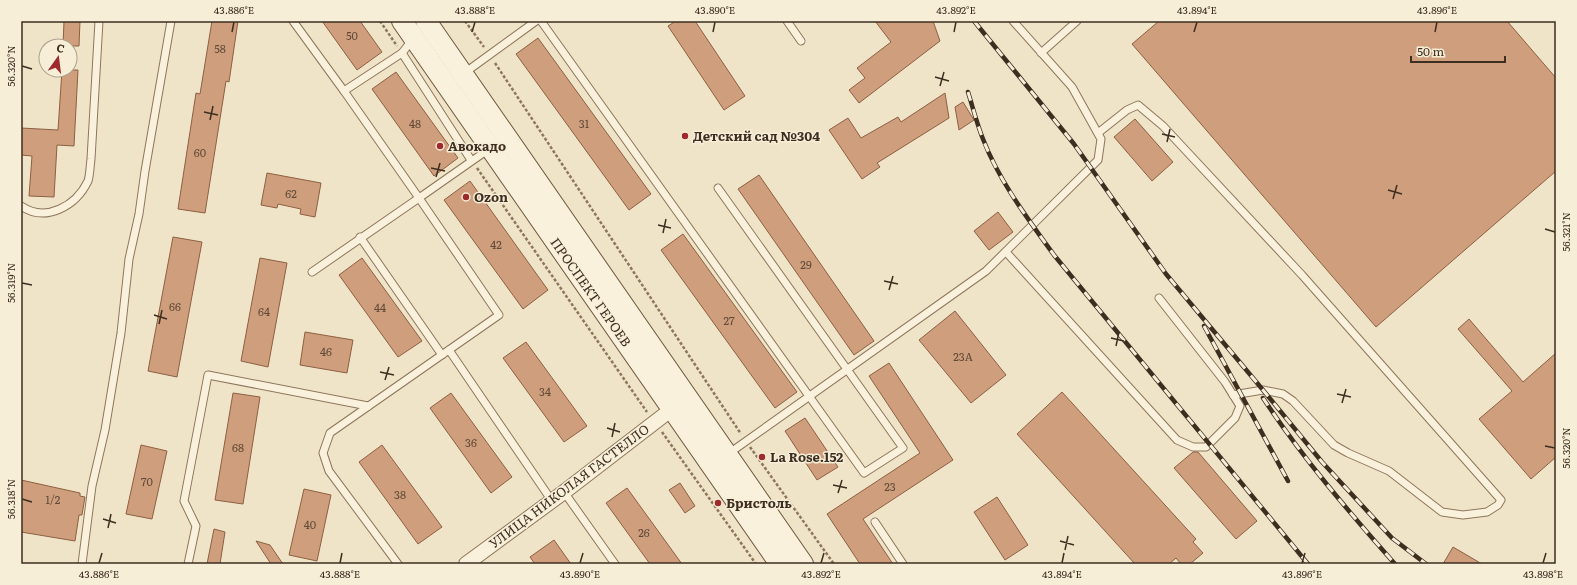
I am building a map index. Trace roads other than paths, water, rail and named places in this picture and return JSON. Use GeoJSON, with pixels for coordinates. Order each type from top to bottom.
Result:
{"type":"FeatureCollection","features":[{"type":"Feature","properties":{"kind":"main road","name":"ПРОСПЕКТ ГЕРОЕВ"},"geometry":{"type":"LineString","coordinates":[[402,21],[408,46],[491,147],[672,408],[719,460],[803,564]]}},
{"type":"Feature","properties":{"kind":"main road","name":"ПРОСПЕКТ ГЕРОЕВ"},"geometry":{"type":"LineString","coordinates":[[426,21],[463,74],[719,460],[780,564]]}},
{"type":"Feature","properties":{"kind":"street","name":"УЛИЦА НИКОЛАЯ ГАСТЕЛЛО"},"geometry":{"type":"LineString","coordinates":[[466,564],[564,492],[672,408]]}},
{"type":"Feature","properties":{"kind":"lane"},"geometry":{"type":"LineString","coordinates":[[21,206],[28,210],[44,214],[57,210],[73,200],[88,180],[91,159],[100,21]]}},
{"type":"Feature","properties":{"kind":"lane"},"geometry":{"type":"LineString","coordinates":[[82,564],[92,486],[105,430],[121,333],[129,259],[139,214],[171,21]]}},
{"type":"Feature","properties":{"kind":"lane"},"geometry":{"type":"LineString","coordinates":[[293,21],[419,198],[499,315],[330,433],[323,453],[329,471],[398,564]]}},
{"type":"Feature","properties":{"kind":"lane"},"geometry":{"type":"LineString","coordinates":[[463,74],[536,21]]}},
{"type":"Feature","properties":{"kind":"lane"},"geometry":{"type":"LineString","coordinates":[[541,21],[678,216],[810,396],[864,473],[903,448],[849,369],[718,188]]}},
{"type":"Feature","properties":{"kind":"lane"},"geometry":{"type":"LineString","coordinates":[[787,21],[801,41]]}},
{"type":"Feature","properties":{"kind":"lane"},"geometry":{"type":"LineString","coordinates":[[719,460],[986,271],[1098,160],[1101,139],[1072,87],[1013,21]]}},
{"type":"Feature","properties":{"kind":"lane"},"geometry":{"type":"LineString","coordinates":[[1041,53],[1077,21]]}},
{"type":"Feature","properties":{"kind":"lane"},"geometry":{"type":"LineString","coordinates":[[344,91],[408,46],[471,160]]}},
{"type":"Feature","properties":{"kind":"lane"},"geometry":{"type":"LineString","coordinates":[[1098,133],[1127,110],[1138,104],[1158,122],[1302,276],[1501,500],[1498,505],[1487,512],[1462,515],[1442,512],[1389,471],[1348,453],[1334,445],[1293,401],[1283,394],[1263,390],[1233,395]]}},
{"type":"Feature","properties":{"kind":"lane"},"geometry":{"type":"LineString","coordinates":[[312,272],[491,147]]}},
{"type":"Feature","properties":{"kind":"lane"},"geometry":{"type":"LineString","coordinates":[[360,238],[442,355]]}},
{"type":"Feature","properties":{"kind":"lane"},"geometry":{"type":"LineString","coordinates":[[1006,252],[1177,440],[1193,447],[1206,447],[1211,444],[1235,418],[1240,406],[1226,382],[1159,298]]}},
{"type":"Feature","properties":{"kind":"lane"},"geometry":{"type":"LineString","coordinates":[[449,350],[552,501]]}},
{"type":"Feature","properties":{"kind":"lane"},"geometry":{"type":"LineString","coordinates":[[188,564],[196,526],[184,502],[208,375],[368,406]]}},
{"type":"Feature","properties":{"kind":"lane"},"geometry":{"type":"LineString","coordinates":[[564,492],[615,564]]}},
{"type":"Feature","properties":{"kind":"lane"},"geometry":{"type":"LineString","coordinates":[[875,522],[903,564]]}},
{"type":"Feature","properties":{"kind":"railway"},"geometry":{"type":"LineString","coordinates":[[974,21],[1074,144],[1166,274],[1322,462],[1392,538],[1426,564]]}},
{"type":"Feature","properties":{"kind":"railway"},"geometry":{"type":"LineString","coordinates":[[968,92],[983,139],[997,170],[1034,228],[1054,255],[1308,564]]}},
{"type":"Feature","properties":{"kind":"railway"},"geometry":{"type":"LineString","coordinates":[[1204,326],[1288,481]]}},
{"type":"Feature","properties":{"kind":"railway"},"geometry":{"type":"LineString","coordinates":[[1263,398],[1293,441],[1326,483],[1395,564]]}},
{"type":"Feature","properties":{"kind":"place","name":"Детский сад №304"},"geometry":{"type":"Point","coordinates":[685,136]}},
{"type":"Feature","properties":{"kind":"place","name":"Авокадо"},"geometry":{"type":"Point","coordinates":[440,146]}},
{"type":"Feature","properties":{"kind":"place","name":"Ozon"},"geometry":{"type":"Point","coordinates":[466,197]}},
{"type":"Feature","properties":{"kind":"place","name":"La Rose.152"},"geometry":{"type":"Point","coordinates":[762,457]}},
{"type":"Feature","properties":{"kind":"place","name":"Бристоль"},"geometry":{"type":"Point","coordinates":[718,503]}}]}
